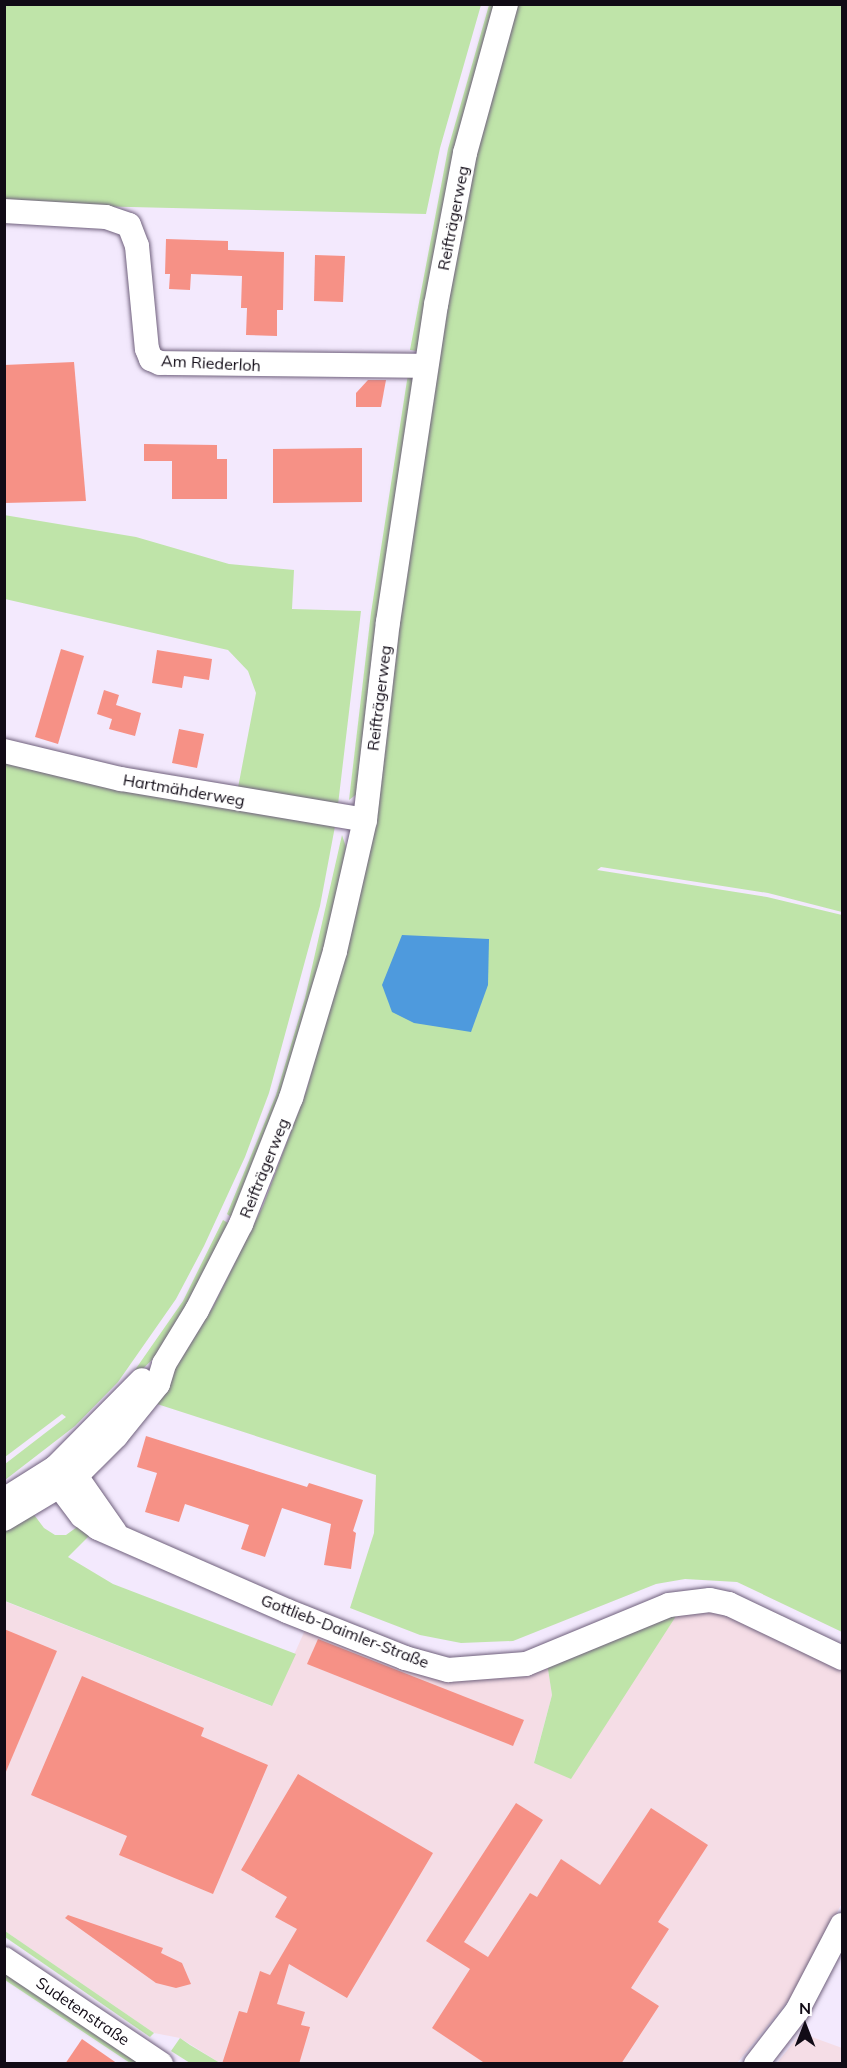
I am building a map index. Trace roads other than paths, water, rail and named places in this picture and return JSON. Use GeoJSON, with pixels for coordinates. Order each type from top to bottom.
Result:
{"type":"FeatureCollection","features":[{"type":"Feature","properties":{"kind":"street","name":"Reifträgerweg"},"geometry":{"type":"LineString","coordinates":[[4,1519],[64,1476],[146,1377],[164,1364],[224,1259],[272,1152],[335,951],[365,820],[388,622],[426,366],[465,153],[506,4]]}},
{"type":"Feature","properties":{"kind":"street","name":"Am Riederloh"},"geometry":{"type":"LineString","coordinates":[[4,211],[106,217],[129,225],[137,246],[147,349],[151,359],[160,363],[426,366]]}},
{"type":"Feature","properties":{"kind":"street","name":"Hartmähderweg"},"geometry":{"type":"LineString","coordinates":[[4,751],[121,779],[365,820]]}},
{"type":"Feature","properties":{"kind":"street","name":"Reifträgerweg"},"geometry":{"type":"LineString","coordinates":[[4,1500],[64,1476]]}},
{"type":"Feature","properties":{"kind":"street","name":"Gottlieb-Daimler-Straße"},"geometry":{"type":"LineString","coordinates":[[64,1476],[82,1516],[121,1539],[298,1616],[405,1658],[448,1670],[526,1664],[669,1605],[710,1600],[729,1604],[843,1658]]}},
{"type":"Feature","properties":{"kind":"street"},"geometry":{"type":"LineString","coordinates":[[756,2064],[797,2011],[843,1925]]}},
{"type":"Feature","properties":{"kind":"street","name":"Sudetenstraße"},"geometry":{"type":"LineString","coordinates":[[4,1959],[161,2064]]}},
{"type":"Feature","properties":{"kind":"water"},"geometry":{"type":"Polygon","coordinates":[[[402,935],[489,939],[488,985],[471,1032],[414,1023],[392,1012],[382,985],[402,935]]]}}]}
